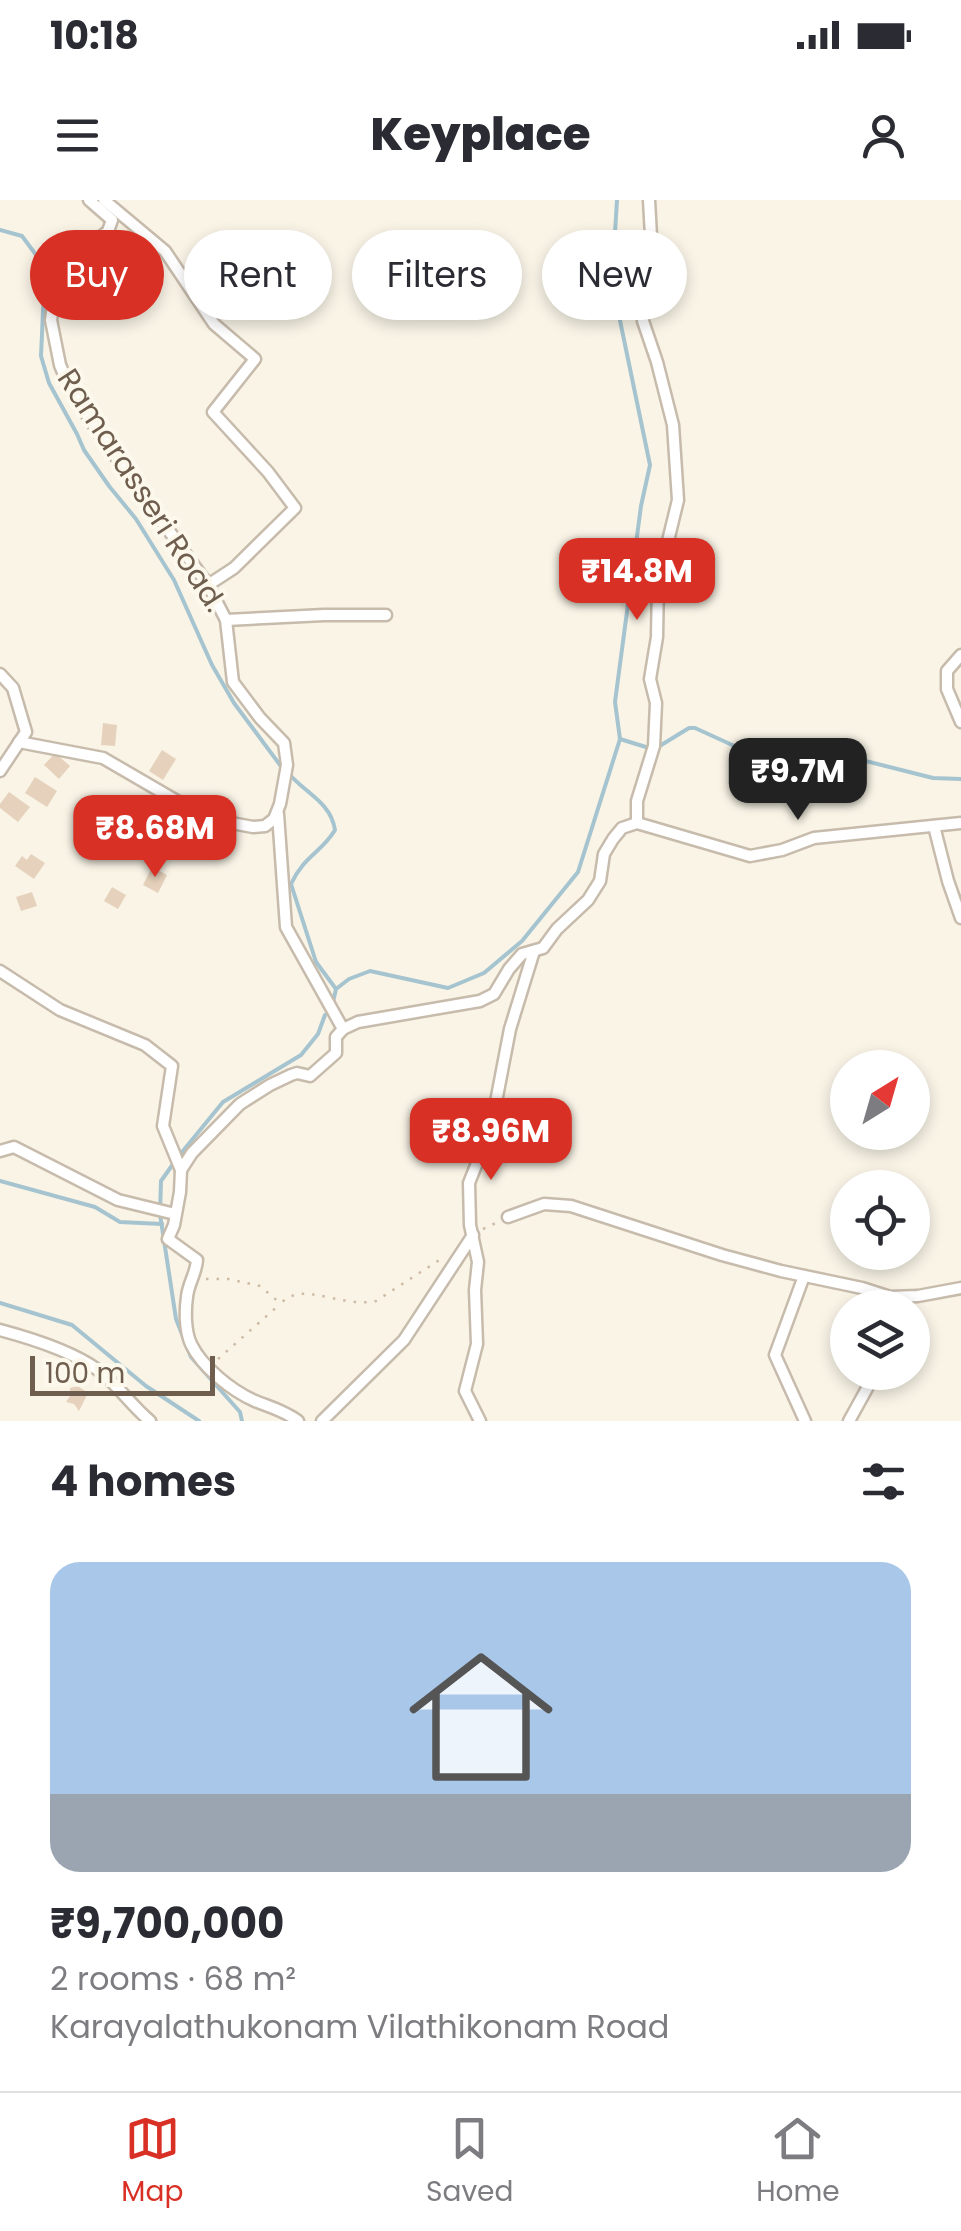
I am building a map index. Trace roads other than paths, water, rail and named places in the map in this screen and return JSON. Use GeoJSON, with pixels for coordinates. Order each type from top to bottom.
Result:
{"type":"FeatureCollection","features":[{"type":"Feature","properties":{"kind":"street","name":"Ramarasseri Road."},"geometry":{"type":"LineString","coordinates":[[90,200],[112,220],[108,231],[56,280],[51,320],[60,365],[70,389],[98,432],[208,585],[226,620],[234,682],[284,743],[287,765],[278,813],[286,927],[343,1029]]}},
{"type":"Feature","properties":{"kind":"street"},"geometry":{"type":"LineString","coordinates":[[104,200],[165,251],[214,324],[255,358],[214,412],[295,508],[234,568],[208,585]]}},
{"type":"Feature","properties":{"kind":"street"},"geometry":{"type":"LineString","coordinates":[[637,822],[637,801],[653,749],[656,704],[650,679],[657,637],[658,582],[678,503],[673,424],[643,321],[642,278],[650,236],[649,200]]}},
{"type":"Feature","properties":{"kind":"street"},"geometry":{"type":"LineString","coordinates":[[226,620],[386,615]]}},
{"type":"Feature","properties":{"kind":"street"},"geometry":{"type":"LineString","coordinates":[[961,655],[947,671],[947,689],[961,722]]}},
{"type":"Feature","properties":{"kind":"street"},"geometry":{"type":"LineString","coordinates":[[0,674],[13,688],[26,732],[0,770]]}},
{"type":"Feature","properties":{"kind":"street"},"geometry":{"type":"LineString","coordinates":[[19,742],[103,758],[189,808],[226,822],[259,827],[278,813]]}},
{"type":"Feature","properties":{"kind":"street"},"geometry":{"type":"LineString","coordinates":[[181,1170],[192,1153],[240,1104],[291,1075],[310,1076],[330,1059],[336,1052],[336,1036],[343,1029],[358,1022],[480,1001],[494,994],[522,954],[543,948],[588,900],[600,881],[604,854],[622,828],[637,822],[750,856],[814,838],[961,822]]}},
{"type":"Feature","properties":{"kind":"street"},"geometry":{"type":"LineString","coordinates":[[934,826],[961,918]]}},
{"type":"Feature","properties":{"kind":"street"},"geometry":{"type":"LineString","coordinates":[[480,1421],[465,1390],[476,1344],[478,1262],[469,1182],[491,1128],[510,1029],[534,951]]}},
{"type":"Feature","properties":{"kind":"street"},"geometry":{"type":"LineString","coordinates":[[0,971],[60,1010],[145,1045],[172,1066],[162,1126],[181,1170],[180,1192],[168,1239],[198,1260],[186,1304],[190,1340],[209,1367],[240,1394],[298,1421]]}},
{"type":"Feature","properties":{"kind":"street"},"geometry":{"type":"LineString","coordinates":[[0,1151],[14,1147],[118,1200],[175,1214]]}},
{"type":"Feature","properties":{"kind":"street"},"geometry":{"type":"LineString","coordinates":[[508,1217],[544,1204],[571,1206],[722,1255],[868,1290]]}},
{"type":"Feature","properties":{"kind":"street"},"geometry":{"type":"LineString","coordinates":[[322,1421],[404,1340],[472,1234]]}},
{"type":"Feature","properties":{"kind":"street"},"geometry":{"type":"LineString","coordinates":[[804,1276],[775,1355],[805,1421]]}},
{"type":"Feature","properties":{"kind":"street"},"geometry":{"type":"LineString","coordinates":[[930,1294],[961,1288]]}},
{"type":"Feature","properties":{"kind":"street"},"geometry":{"type":"LineString","coordinates":[[0,1330],[38,1340],[98,1370],[150,1421]]}},
{"type":"Feature","properties":{"kind":"street"},"geometry":{"type":"LineString","coordinates":[[849,1421],[866,1390]]}},
{"type":"Feature","properties":{"kind":"waterway"},"geometry":{"type":"LineString","coordinates":[[333,1002],[336,989],[370,971],[448,988],[484,973],[522,941],[578,872],[620,739],[615,702],[650,465],[612,282],[617,200]]}},
{"type":"Feature","properties":{"kind":"waterway"},"geometry":{"type":"LineString","coordinates":[[0,230],[22,236],[45,267],[41,356],[49,383],[84,450],[136,519],[174,580],[212,665],[234,703],[283,769]]}},
{"type":"Feature","properties":{"kind":"waterway"},"geometry":{"type":"LineString","coordinates":[[658,747],[695,728],[741,749],[834,753],[933,778],[961,779]]}},
{"type":"Feature","properties":{"kind":"waterway"},"geometry":{"type":"LineString","coordinates":[[620,739],[649,748]]}},
{"type":"Feature","properties":{"kind":"waterway"},"geometry":{"type":"LineString","coordinates":[[290,775],[329,813],[335,830],[291,884],[316,962],[336,989]]}},
{"type":"Feature","properties":{"kind":"waterway"},"geometry":{"type":"LineString","coordinates":[[242,1421],[240,1412],[191,1357],[176,1319],[160,1214],[161,1181],[223,1102],[301,1055],[318,1034],[325,1015]]}},
{"type":"Feature","properties":{"kind":"waterway"},"geometry":{"type":"LineString","coordinates":[[0,1181],[95,1207],[120,1222],[162,1224]]}},
{"type":"Feature","properties":{"kind":"waterway"},"geometry":{"type":"LineString","coordinates":[[0,1303],[72,1325],[146,1386],[199,1421]]}}]}
